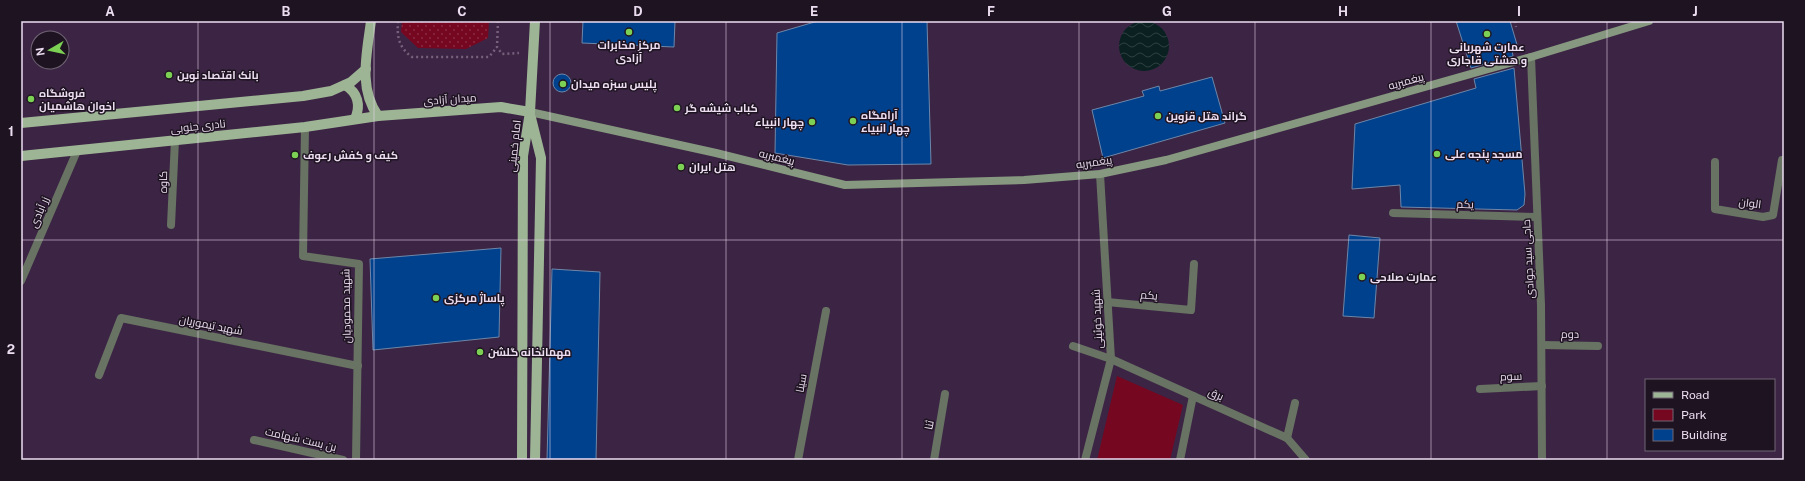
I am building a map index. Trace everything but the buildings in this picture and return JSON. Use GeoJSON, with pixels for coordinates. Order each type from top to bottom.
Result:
{"type":"FeatureCollection","features":[{"type":"Feature","properties":{"kind":"main road"},"geometry":{"type":"LineString","coordinates":[[371,21],[366,69],[368,98],[378,116]]}},
{"type":"Feature","properties":{"kind":"main road"},"geometry":{"type":"LineString","coordinates":[[530,112],[535,21]]}},
{"type":"Feature","properties":{"kind":"main road","name":"پیغمبریه"},"geometry":{"type":"LineString","coordinates":[[530,112],[716,153],[845,185],[1024,180],[1100,174],[1166,160],[1531,57],[1649,21]]}},
{"type":"Feature","properties":{"kind":"main road","name":"نادری جنوبی"},"geometry":{"type":"LineString","coordinates":[[21,123],[302,96],[331,91],[350,82],[366,69]]}},
{"type":"Feature","properties":{"kind":"main road"},"geometry":{"type":"LineString","coordinates":[[345,85],[354,92],[357,98],[358,112],[355,119]]}},
{"type":"Feature","properties":{"kind":"main road","name":"میدان آزادی"},"geometry":{"type":"LineString","coordinates":[[378,116],[501,107],[530,112]]}},
{"type":"Feature","properties":{"kind":"main road","name":"امام خمینی"},"geometry":{"type":"LineString","coordinates":[[522,460],[523,156],[530,112]]}},
{"type":"Feature","properties":{"kind":"main road","name":"امام خمینی"},"geometry":{"type":"LineString","coordinates":[[530,112],[541,158],[535,460]]}},
{"type":"Feature","properties":{"kind":"main road","name":"نادری جنوبی"},"geometry":{"type":"LineString","coordinates":[[21,156],[305,127],[378,116]]}},
{"type":"Feature","properties":{"kind":"street","name":"حاجی سید جوادی"},"geometry":{"type":"LineString","coordinates":[[1531,57],[1542,344],[1542,460]]}},
{"type":"Feature","properties":{"kind":"street","name":"شهید محمودیان"},"geometry":{"type":"LineString","coordinates":[[305,127],[303,256],[359,264],[356,460]]}},
{"type":"Feature","properties":{"kind":"street","name":"کاوه"},"geometry":{"type":"LineString","coordinates":[[171,225],[175,140]]}},
{"type":"Feature","properties":{"kind":"street","name":"زر آبادی"},"geometry":{"type":"LineString","coordinates":[[21,281],[78,151]]}},
{"type":"Feature","properties":{"kind":"street","name":"الوان"},"geometry":{"type":"LineString","coordinates":[[1715,162],[1715,209],[1763,216],[1773,215],[1782,160],[1784,161]]}},
{"type":"Feature","properties":{"kind":"street","name":"شهید خوئینی"},"geometry":{"type":"LineString","coordinates":[[1085,460],[1111,359],[1100,174]]}},
{"type":"Feature","properties":{"kind":"street","name":"یکم"},"geometry":{"type":"LineString","coordinates":[[1392,213],[1537,217]]}},
{"type":"Feature","properties":{"kind":"street","name":"یکم"},"geometry":{"type":"LineString","coordinates":[[1107,302],[1190,310],[1194,264]]}},
{"type":"Feature","properties":{"kind":"street","name":"سینا"},"geometry":{"type":"LineString","coordinates":[[798,460],[826,311]]}},
{"type":"Feature","properties":{"kind":"street","name":"شهید تیموریان"},"geometry":{"type":"LineString","coordinates":[[99,375],[120,318],[358,366]]}},
{"type":"Feature","properties":{"kind":"street","name":"دوم"},"geometry":{"type":"LineString","coordinates":[[1542,344],[1598,346]]}},
{"type":"Feature","properties":{"kind":"street"},"geometry":{"type":"LineString","coordinates":[[1072,346],[1111,359]]}},
{"type":"Feature","properties":{"kind":"street","name":"برق"},"geometry":{"type":"LineString","coordinates":[[1111,359],[1287,438],[1306,460]]}},
{"type":"Feature","properties":{"kind":"street","name":"سوم"},"geometry":{"type":"LineString","coordinates":[[1480,388],[1542,386]]}},
{"type":"Feature","properties":{"kind":"street","name":"ثنا"},"geometry":{"type":"LineString","coordinates":[[934,460],[945,394]]}},
{"type":"Feature","properties":{"kind":"street"},"geometry":{"type":"LineString","coordinates":[[1180,460],[1193,396]]}},
{"type":"Feature","properties":{"kind":"street"},"geometry":{"type":"LineString","coordinates":[[1287,438],[1295,403]]}},
{"type":"Feature","properties":{"kind":"street","name":"بن بست شهامت"},"geometry":{"type":"LineString","coordinates":[[254,440],[343,460]]}},
{"type":"Feature","properties":{"kind":"path"},"geometry":{"type":"LineString","coordinates":[[398,21],[397,35],[400,44],[405,52],[412,57],[489,57],[498,47]]}},
{"type":"Feature","properties":{"kind":"path"},"geometry":{"type":"LineString","coordinates":[[498,21],[498,47],[502,54]]}},
{"type":"Feature","properties":{"kind":"path"},"geometry":{"type":"LineString","coordinates":[[1515,21],[1516,27]]}},
{"type":"Feature","properties":{"kind":"green space"},"geometry":{"type":"Polygon","coordinates":[[[402,21],[489,21],[488,38],[466,49],[418,48],[401,32],[402,21]]]}},
{"type":"Feature","properties":{"kind":"green space"},"geometry":{"type":"Polygon","coordinates":[[[1117,376],[1183,405],[1170,460],[1097,460],[1117,376]]]}},
{"type":"Feature","properties":{"kind":"water"},"geometry":{"type":"Polygon","coordinates":[[[1144,21],[1153,23],[1164,32],[1169,46],[1167,55],[1158,66],[1144,71],[1135,69],[1124,60],[1119,46],[1121,37],[1130,26],[1144,21]]]}},
{"type":"Feature","properties":{"kind":"place","name":"مرکز مخابرات آزادی"},"geometry":{"type":"Point","coordinates":[629,32]}},
{"type":"Feature","properties":{"kind":"place","name":"عمارت شهربانی و هشتی قاجاری"},"geometry":{"type":"Point","coordinates":[1487,34]}},
{"type":"Feature","properties":{"kind":"place","name":"بانک اقتصاد نوین"},"geometry":{"type":"Point","coordinates":[169,75]}},
{"type":"Feature","properties":{"kind":"place","name":"پلیس سبزه میدان"},"geometry":{"type":"Point","coordinates":[563,84]}},
{"type":"Feature","properties":{"kind":"place","name":"فروشگاه اخوان هاشمیان"},"geometry":{"type":"Point","coordinates":[31,99]}},
{"type":"Feature","properties":{"kind":"place","name":"کباب شیشه گر"},"geometry":{"type":"Point","coordinates":[677,108]}},
{"type":"Feature","properties":{"kind":"place","name":"گراند هتل قزوین"},"geometry":{"type":"Point","coordinates":[1158,116]}},
{"type":"Feature","properties":{"kind":"place","name":"آرامگاه چهار انبیاء"},"geometry":{"type":"Point","coordinates":[853,121]}},
{"type":"Feature","properties":{"kind":"place","name":"چهار انبیاء"},"geometry":{"type":"Point","coordinates":[812,122]}},
{"type":"Feature","properties":{"kind":"place","name":"مسجد پنجه علی"},"geometry":{"type":"Point","coordinates":[1437,154]}},
{"type":"Feature","properties":{"kind":"place","name":"کیف و کفش رعوف"},"geometry":{"type":"Point","coordinates":[295,155]}},
{"type":"Feature","properties":{"kind":"place","name":"هتل ایران"},"geometry":{"type":"Point","coordinates":[681,167]}},
{"type":"Feature","properties":{"kind":"place","name":"عمارت صلاحی"},"geometry":{"type":"Point","coordinates":[1362,277]}},
{"type":"Feature","properties":{"kind":"place","name":"پاساژ مرکزی"},"geometry":{"type":"Point","coordinates":[436,298]}},
{"type":"Feature","properties":{"kind":"place","name":"مهمانخانه گلشن"},"geometry":{"type":"Point","coordinates":[480,352]}}]}
